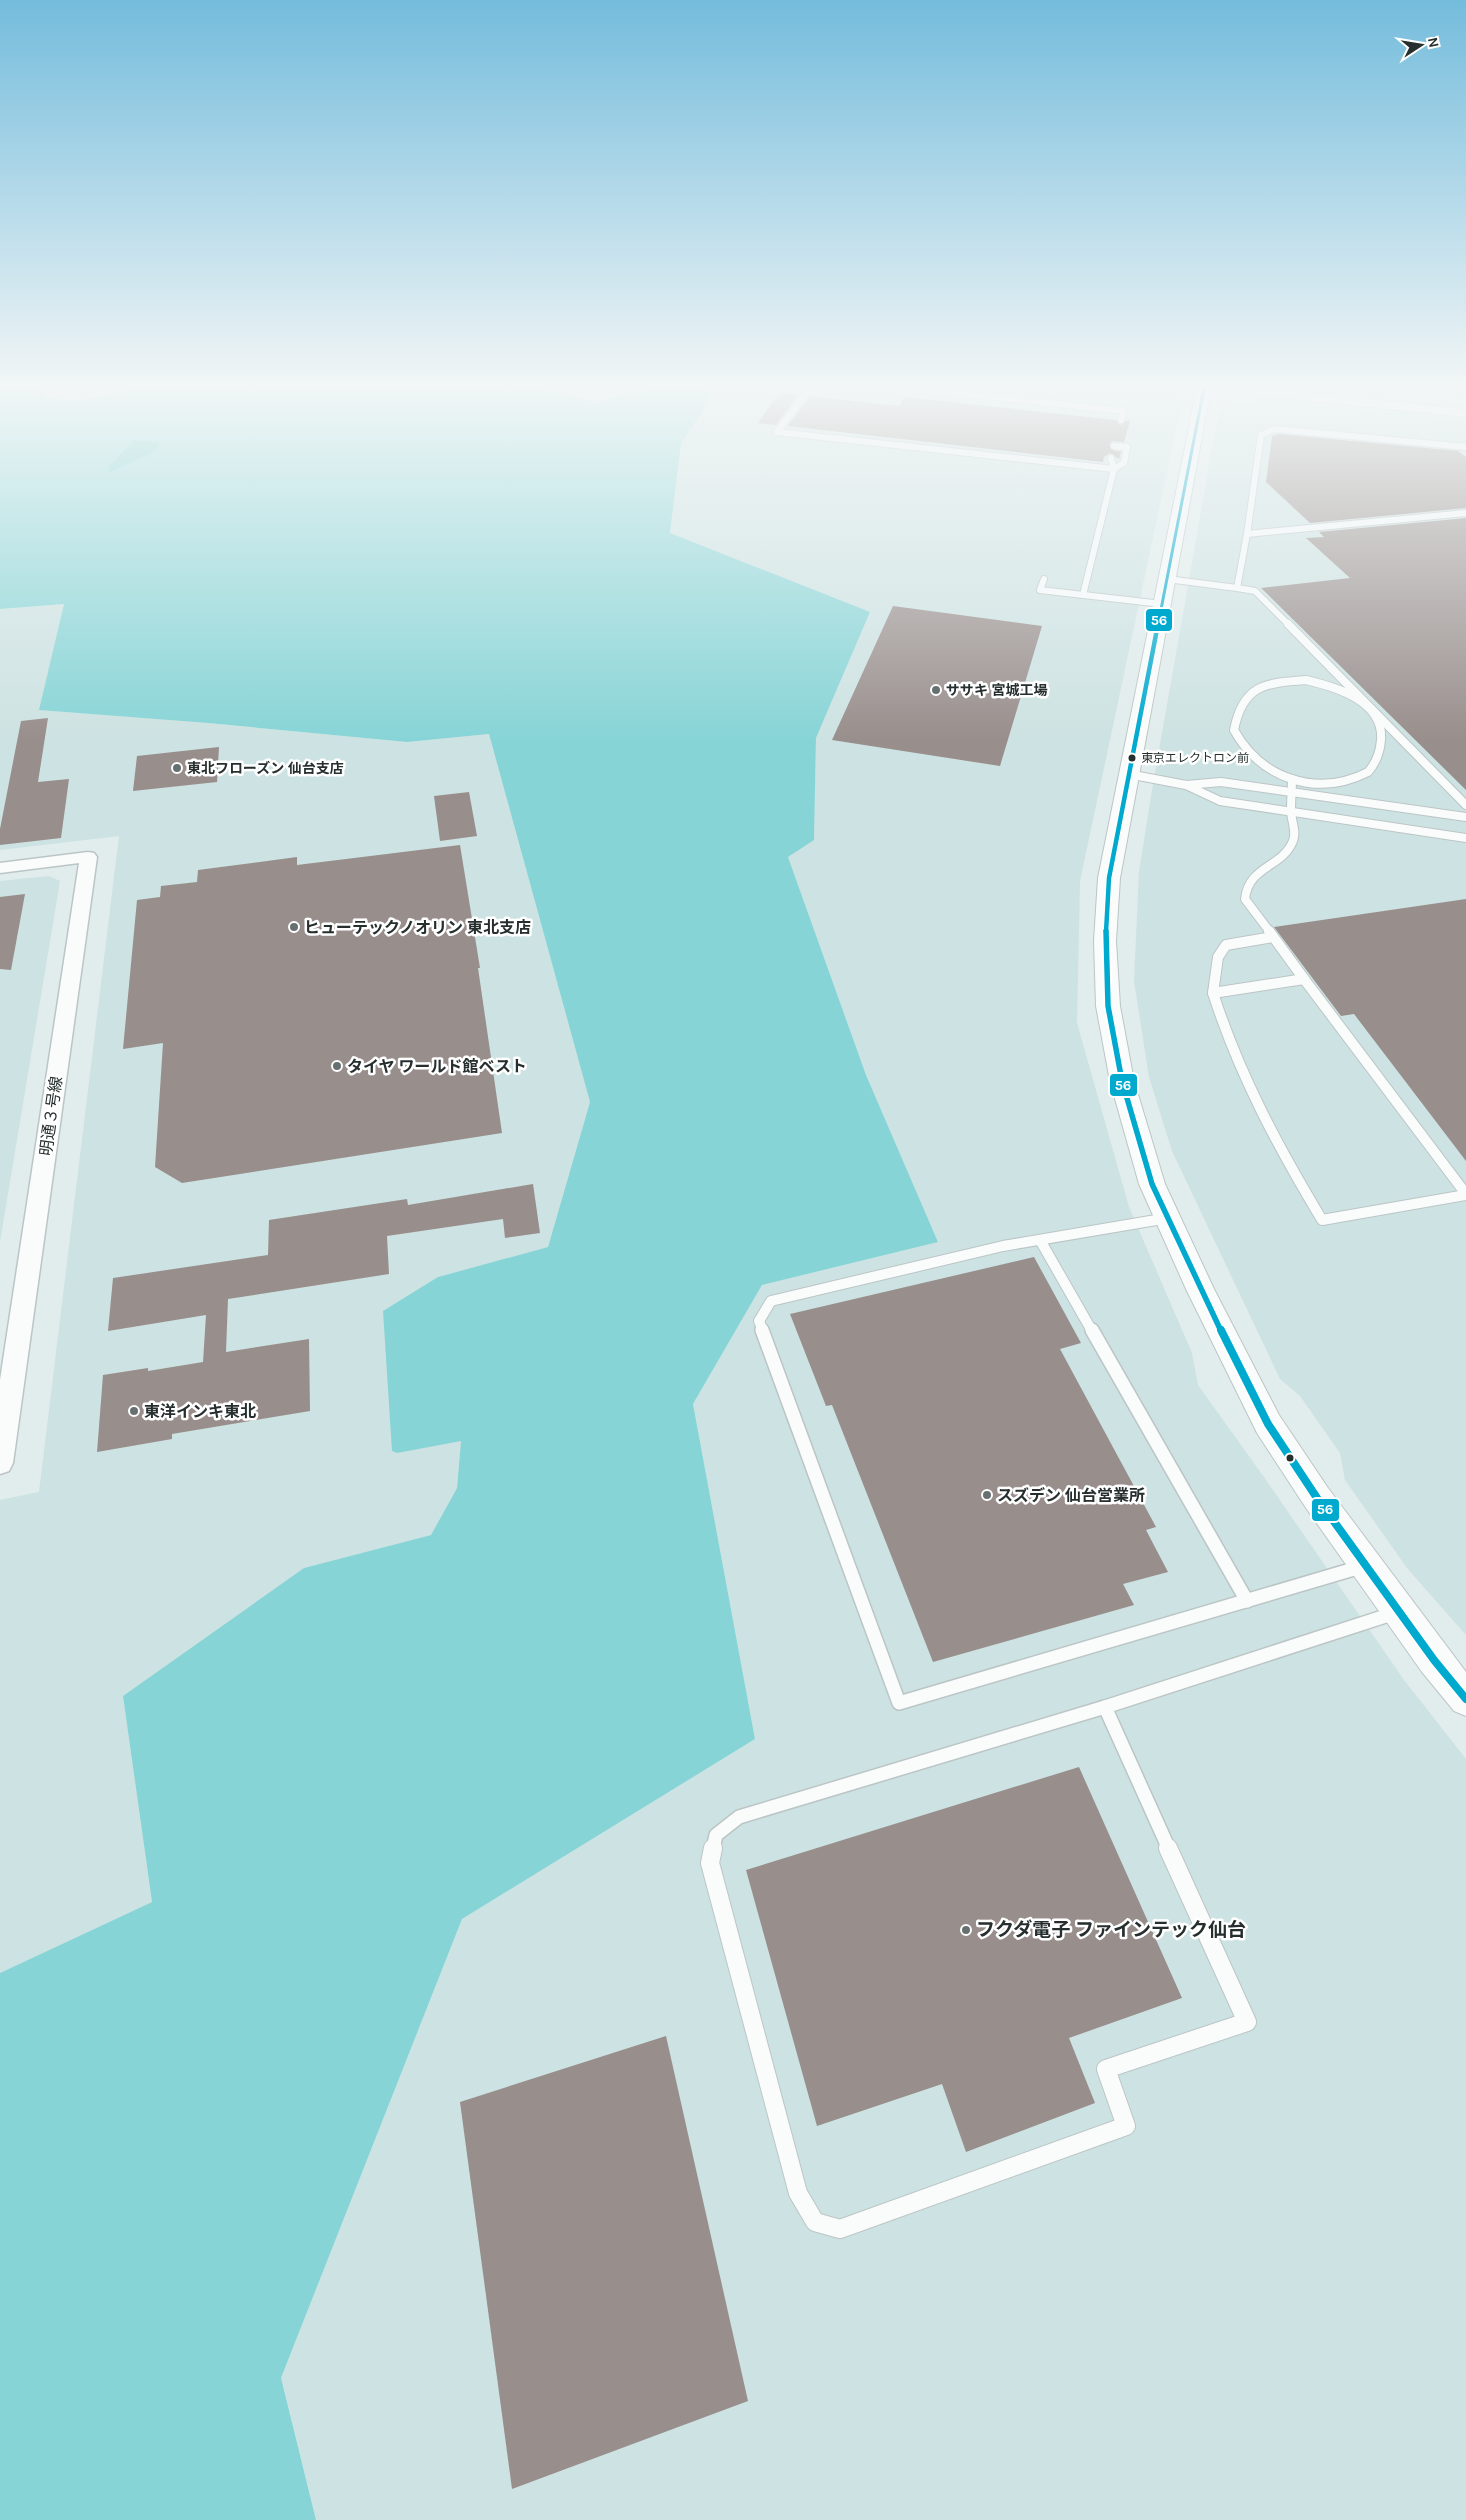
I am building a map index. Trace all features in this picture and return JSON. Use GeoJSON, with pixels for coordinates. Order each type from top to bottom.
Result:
{"type":"FeatureCollection","features":[{"type":"Feature","properties":{"kind":"street"},"geometry":{"type":"LineString","coordinates":[[1181,506],[1109,878],[1105,941],[1108,1006],[1122,1081],[1152,1184],[1200,1289],[1268,1424],[1317,1498],[1466,1699]]}},
{"type":"Feature","properties":{"kind":"street","name":"明通３号線"},"geometry":{"type":"LineString","coordinates":[[0,868],[88,857],[0,1463]]}},
{"type":"Feature","properties":{"kind":"lane"},"geometry":{"type":"LineString","coordinates":[[1083,595],[1105,506]]}},
{"type":"Feature","properties":{"kind":"lane"},"geometry":{"type":"LineString","coordinates":[[1237,588],[1251,506]]}},
{"type":"Feature","properties":{"kind":"lane"},"geometry":{"type":"LineString","coordinates":[[1247,534],[1466,513]]}},
{"type":"Feature","properties":{"kind":"lane"},"geometry":{"type":"LineString","coordinates":[[1044,579],[1040,590],[1162,604]]}},
{"type":"Feature","properties":{"kind":"lane"},"geometry":{"type":"LineString","coordinates":[[1167,579],[1255,591],[1466,805]]}},
{"type":"Feature","properties":{"kind":"lane"},"geometry":{"type":"LineString","coordinates":[[1306,680],[1330,685],[1352,694],[1368,707],[1378,722],[1382,740],[1378,758],[1368,772],[1335,782],[1315,783],[1292,780],[1260,765],[1247,752],[1234,730],[1238,711],[1245,698],[1263,687],[1282,681],[1306,680]]}},
{"type":"Feature","properties":{"kind":"lane"},"geometry":{"type":"LineString","coordinates":[[1128,774],[1186,785],[1220,801],[1466,838]]}},
{"type":"Feature","properties":{"kind":"lane"},"geometry":{"type":"LineString","coordinates":[[1273,937],[1226,945],[1218,956],[1213,993],[1238,1067],[1255,1104],[1282,1155],[1322,1220],[1466,1195],[1245,898],[1244,890],[1248,882],[1285,853],[1293,844],[1296,834],[1291,812],[1292,780]]}},
{"type":"Feature","properties":{"kind":"lane"},"geometry":{"type":"LineString","coordinates":[[1186,785],[1221,782],[1466,817]]}},
{"type":"Feature","properties":{"kind":"lane"},"geometry":{"type":"LineString","coordinates":[[1213,993],[1304,979]]}},
{"type":"Feature","properties":{"kind":"lane"},"geometry":{"type":"LineString","coordinates":[[1168,1218],[1003,1246],[771,1301],[760,1321],[899,1703],[1366,1565]]}},
{"type":"Feature","properties":{"kind":"lane"},"geometry":{"type":"LineString","coordinates":[[1040,1240],[1247,1601]]}},
{"type":"Feature","properties":{"kind":"lane"},"geometry":{"type":"LineString","coordinates":[[1105,1707],[1247,2022],[1106,2069],[1126,2126],[840,2229],[815,2222],[798,2193],[710,1863],[716,1836],[739,1817],[1105,1707],[1400,1612]]}},
{"type":"Feature","properties":{"kind":"shaded area"},"geometry":{"type":"Polygon","coordinates":[[[0,506],[673,506],[670,533],[870,612],[816,738],[814,840],[788,857],[866,1075],[938,1242],[762,1285],[693,1404],[755,1739],[462,1919],[281,2378],[316,2520],[0,2520],[0,1973],[152,1902],[123,1696],[304,1568],[431,1535],[457,1488],[461,1441],[397,1453],[392,1451],[383,1311],[438,1277],[548,1247],[590,1102],[489,734],[407,742],[208,723],[39,710],[64,604],[0,609],[0,506]]]}},
{"type":"Feature","properties":{"kind":"shaded area"},"geometry":{"type":"Polygon","coordinates":[[[673,506],[1160,506],[1080,881],[1077,1023],[1129,1207],[1192,1353],[1198,1385],[1404,1680],[1466,1759],[1466,2520],[316,2520],[281,2378],[462,1919],[755,1739],[693,1404],[762,1285],[938,1242],[866,1075],[788,857],[814,839],[816,738],[870,612],[670,534],[673,506]]]}},
{"type":"Feature","properties":{"kind":"shaded area"},"geometry":{"type":"Polygon","coordinates":[[[1202,506],[1466,506],[1466,1635],[1407,1568],[1345,1480],[1340,1453],[1300,1396],[1280,1379],[1172,1151],[1149,1077],[1134,981],[1139,872],[1202,506]]]}},
{"type":"Feature","properties":{"kind":"shaded area"},"geometry":{"type":"Polygon","coordinates":[[[64,604],[40,710],[208,723],[407,742],[489,734],[590,1102],[548,1247],[438,1277],[461,1441],[457,1488],[431,1535],[304,1568],[123,1696],[152,1902],[0,1973],[0,1500],[39,1492],[119,836],[0,850],[0,609],[64,604]]]}},
{"type":"Feature","properties":{"kind":"shaded area"},"geometry":{"type":"Polygon","coordinates":[[[49,876],[60,881],[0,1242],[0,881],[49,876]]]}},
{"type":"Feature","properties":{"kind":"building"},"geometry":{"type":"Polygon","coordinates":[[[1291,506],[1466,506],[1466,508],[1310,523],[1291,506]]]}},
{"type":"Feature","properties":{"kind":"building"},"geometry":{"type":"Polygon","coordinates":[[[1466,518],[1466,790],[1261,588],[1350,578],[1306,538],[1324,537],[1319,532],[1466,518]]]}},
{"type":"Feature","properties":{"kind":"building"},"geometry":{"type":"Polygon","coordinates":[[[893,606],[1042,626],[1000,766],[832,740],[893,606]]]}},
{"type":"Feature","properties":{"kind":"building"},"geometry":{"type":"Polygon","coordinates":[[[48,718],[38,782],[69,779],[61,838],[0,845],[0,829],[21,721],[48,718]]]}},
{"type":"Feature","properties":{"kind":"building"},"geometry":{"type":"Polygon","coordinates":[[[219,747],[217,782],[133,791],[137,756],[219,747]]]}},
{"type":"Feature","properties":{"kind":"building"},"geometry":{"type":"Polygon","coordinates":[[[469,792],[477,836],[440,841],[434,796],[469,792]]]}},
{"type":"Feature","properties":{"kind":"building"},"geometry":{"type":"Polygon","coordinates":[[[460,845],[480,968],[478,968],[502,1133],[182,1183],[155,1167],[163,1043],[123,1049],[137,900],[160,897],[161,886],[197,882],[198,870],[297,857],[297,865],[460,845]]]}},
{"type":"Feature","properties":{"kind":"building"},"geometry":{"type":"Polygon","coordinates":[[[25,894],[11,970],[0,969],[0,897],[25,894]]]}},
{"type":"Feature","properties":{"kind":"building"},"geometry":{"type":"Polygon","coordinates":[[[1466,899],[1466,1161],[1354,1014],[1341,1016],[1274,927],[1466,899]]]}},
{"type":"Feature","properties":{"kind":"building"},"geometry":{"type":"Polygon","coordinates":[[[533,1184],[540,1233],[505,1238],[503,1219],[387,1236],[389,1274],[228,1299],[226,1352],[309,1339],[310,1411],[172,1434],[172,1439],[97,1452],[103,1375],[148,1368],[148,1371],[203,1362],[206,1315],[108,1331],[113,1278],[268,1255],[269,1220],[407,1199],[408,1205],[533,1184]]]}},
{"type":"Feature","properties":{"kind":"building"},"geometry":{"type":"Polygon","coordinates":[[[1034,1257],[1081,1343],[1060,1349],[1156,1527],[1146,1530],[1168,1572],[1123,1584],[1134,1605],[933,1662],[832,1405],[826,1406],[790,1314],[1034,1257]]]}},
{"type":"Feature","properties":{"kind":"building"},"geometry":{"type":"Polygon","coordinates":[[[1079,1767],[1182,1998],[1069,2038],[1095,2103],[966,2152],[942,2084],[817,2126],[746,1870],[1079,1767]]]}},
{"type":"Feature","properties":{"kind":"building"},"geometry":{"type":"Polygon","coordinates":[[[666,2036],[748,2401],[512,2489],[460,2102],[666,2036]]]}},
{"type":"Feature","properties":{"kind":"transit line","name":"56"},"geometry":{"type":"LineString","coordinates":[[1181,506],[1109,878],[1105,941],[1108,1006],[1122,1081],[1152,1184],[1200,1289],[1268,1424],[1317,1498],[1434,1660],[1466,1699]]}},
{"type":"Feature","properties":{"kind":"place","name":"ササキ 宮城工場"},"geometry":{"type":"Point","coordinates":[936,690]}},
{"type":"Feature","properties":{"kind":"place","name":"東京エレクトロン前"},"geometry":{"type":"Point","coordinates":[1132,758]}},
{"type":"Feature","properties":{"kind":"place","name":"東北フローズン 仙台支店"},"geometry":{"type":"Point","coordinates":[177,768]}},
{"type":"Feature","properties":{"kind":"place","name":"ヒューテックノオリン 東北支店"},"geometry":{"type":"Point","coordinates":[294,927]}},
{"type":"Feature","properties":{"kind":"place","name":"タイヤ ワールド館ベスト"},"geometry":{"type":"Point","coordinates":[337,1066]}},
{"type":"Feature","properties":{"kind":"place","name":"東洋インキ東北"},"geometry":{"type":"Point","coordinates":[134,1411]}},
{"type":"Feature","properties":{"kind":"place","name":"スズデン 仙台営業所"},"geometry":{"type":"Point","coordinates":[987,1495]}},
{"type":"Feature","properties":{"kind":"place","name":"フクダ電子 ファインテック仙台"},"geometry":{"type":"Point","coordinates":[966,1930]}}]}
